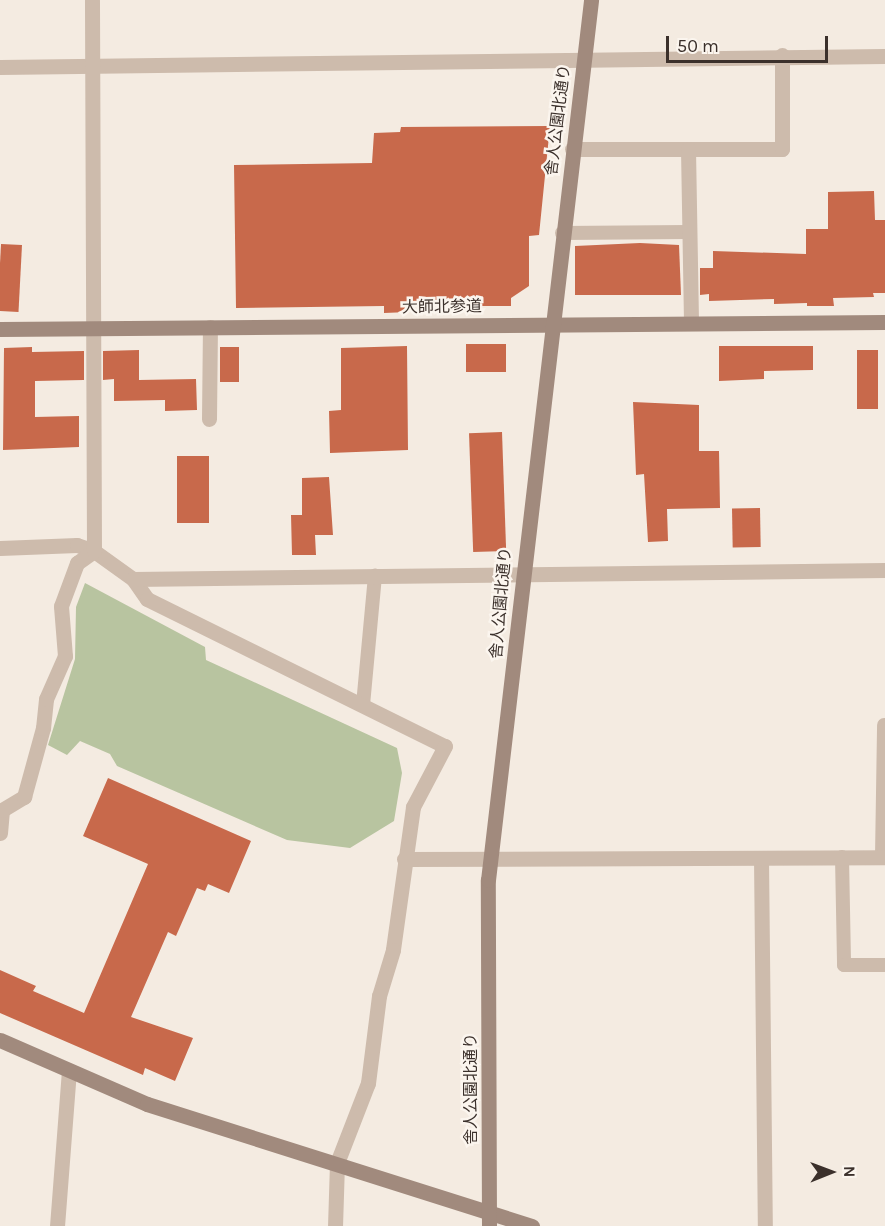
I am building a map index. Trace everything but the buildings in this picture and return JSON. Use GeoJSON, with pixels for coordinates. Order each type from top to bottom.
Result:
{"type":"FeatureCollection","features":[{"type":"Feature","properties":{"kind":"street"},"geometry":{"type":"LineString","coordinates":[[92,0],[96,329],[94,551]]}},
{"type":"Feature","properties":{"kind":"street","name":"舎人公園北通り"},"geometry":{"type":"LineString","coordinates":[[489,1219],[488,880],[493,859],[522,575],[591,0]]}},
{"type":"Feature","properties":{"kind":"street"},"geometry":{"type":"LineString","coordinates":[[0,67],[782,55],[885,56]]}},
{"type":"Feature","properties":{"kind":"street"},"geometry":{"type":"LineString","coordinates":[[572,149],[782,149],[782,55]]}},
{"type":"Feature","properties":{"kind":"street"},"geometry":{"type":"LineString","coordinates":[[688,149],[691,322]]}},
{"type":"Feature","properties":{"kind":"street","name":"大師北参道"},"geometry":{"type":"LineString","coordinates":[[0,329],[885,322]]}},
{"type":"Feature","properties":{"kind":"street"},"geometry":{"type":"LineString","coordinates":[[209,419],[210,327]]}},
{"type":"Feature","properties":{"kind":"street"},"geometry":{"type":"LineString","coordinates":[[0,548],[77,545],[94,551],[133,579],[147,599],[445,746],[413,807],[393,950],[380,996],[368,1083],[337,1163],[333,1226]]}},
{"type":"Feature","properties":{"kind":"street"},"geometry":{"type":"LineString","coordinates":[[0,833],[1,810],[24,798],[43,728],[46,699],[65,656],[61,606],[77,563],[94,551]]}},
{"type":"Feature","properties":{"kind":"street"},"geometry":{"type":"LineString","coordinates":[[133,579],[885,570]]}},
{"type":"Feature","properties":{"kind":"street"},"geometry":{"type":"LineString","coordinates":[[404,859],[883,857]]}},
{"type":"Feature","properties":{"kind":"street"},"geometry":{"type":"LineString","coordinates":[[761,858],[765,1226]]}},
{"type":"Feature","properties":{"kind":"street"},"geometry":{"type":"LineString","coordinates":[[0,1040],[147,1104],[337,1163],[489,1219],[532,1226]]}},
{"type":"Feature","properties":{"kind":"street"},"geometry":{"type":"LineString","coordinates":[[57,1226],[69,1070]]}},
{"type":"Feature","properties":{"kind":"lane"},"geometry":{"type":"LineString","coordinates":[[562,233],[688,232]]}},
{"type":"Feature","properties":{"kind":"lane"},"geometry":{"type":"LineString","coordinates":[[363,705],[375,576]]}},
{"type":"Feature","properties":{"kind":"lane"},"geometry":{"type":"LineString","coordinates":[[883,857],[884,725]]}},
{"type":"Feature","properties":{"kind":"lane"},"geometry":{"type":"LineString","coordinates":[[842,857],[844,965],[885,965]]}},
{"type":"Feature","properties":{"kind":"green space"},"geometry":{"type":"Polygon","coordinates":[[[85,583],[205,647],[206,660],[397,748],[402,773],[394,821],[350,848],[287,840],[117,766],[110,754],[80,741],[67,755],[48,745],[75,659],[76,607],[85,583]]]}}]}
